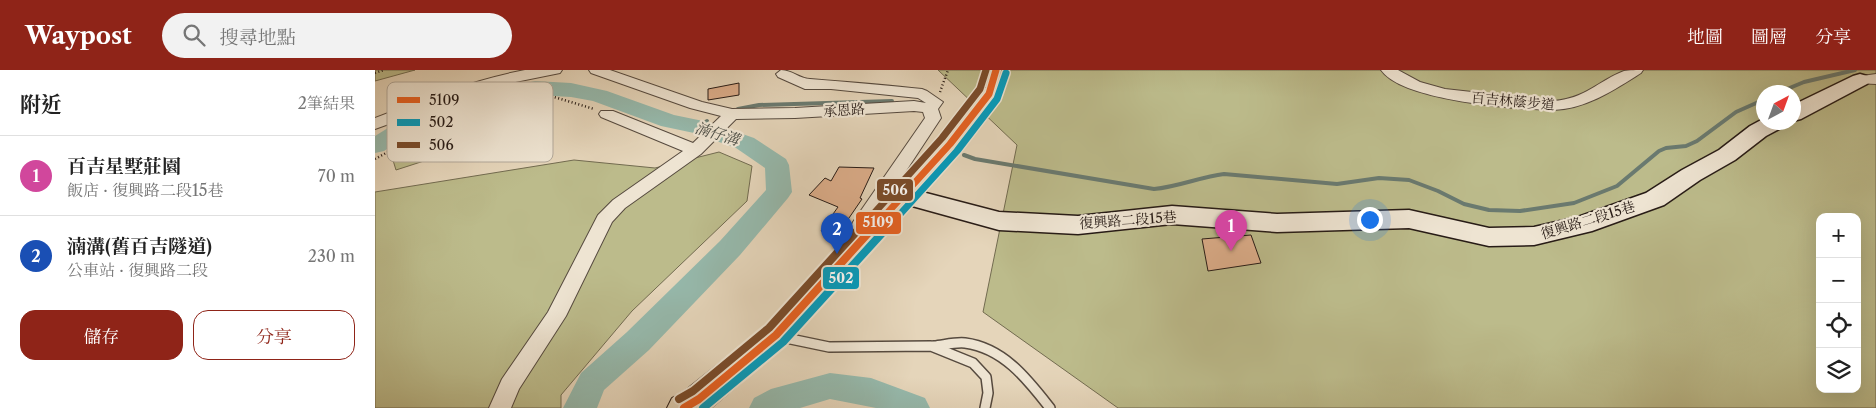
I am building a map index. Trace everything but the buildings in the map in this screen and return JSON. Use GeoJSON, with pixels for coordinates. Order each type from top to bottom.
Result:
{"type":"FeatureCollection","features":[{"type":"Feature","properties":{"kind":"main road"},"geometry":{"type":"LineString","coordinates":[[684,408],[699,399],[775,335],[850,252],[894,192],[950,144],[989,94]]}},
{"type":"Feature","properties":{"kind":"street"},"geometry":{"type":"LineString","coordinates":[[490,82],[555,70]]}},
{"type":"Feature","properties":{"kind":"street","name":"承恩路"},"geometry":{"type":"LineString","coordinates":[[596,70],[696,105],[732,114],[795,114],[933,105]]}},
{"type":"Feature","properties":{"kind":"street","name":"百吉林蔭步道"},"geometry":{"type":"LineString","coordinates":[[1388,70],[1399,79],[1439,92],[1498,100],[1560,105],[1592,94],[1636,70]]}},
{"type":"Feature","properties":{"kind":"street"},"geometry":{"type":"LineString","coordinates":[[1839,70],[1868,80]]}},
{"type":"Feature","properties":{"kind":"street"},"geometry":{"type":"LineString","coordinates":[[783,74],[805,84],[831,84],[922,94],[933,105],[933,118],[914,146],[894,192]]}},
{"type":"Feature","properties":{"kind":"street"},"geometry":{"type":"LineString","coordinates":[[1801,110],[1868,80]]}},
{"type":"Feature","properties":{"kind":"street"},"geometry":{"type":"LineString","coordinates":[[607,114],[695,150]]}},
{"type":"Feature","properties":{"kind":"street"},"geometry":{"type":"LineString","coordinates":[[500,408],[510,385],[556,316],[604,219],[619,204],[695,150],[732,114]]}},
{"type":"Feature","properties":{"kind":"street"},"geometry":{"type":"LineString","coordinates":[[375,124],[387,119]]}},
{"type":"Feature","properties":{"kind":"street","name":"復興路二段15巷"},"geometry":{"type":"LineString","coordinates":[[894,192],[999,221],[1078,225],[1172,215],[1277,223],[1409,219],[1489,237],[1534,236],[1583,225],[1655,199],[1691,175],[1727,155],[1760,130]]}},
{"type":"Feature","properties":{"kind":"street"},"geometry":{"type":"LineString","coordinates":[[914,146],[916,155],[924,158],[934,155],[950,144]]}},
{"type":"Feature","properties":{"kind":"lane"},"geometry":{"type":"LineString","coordinates":[[775,335],[803,343],[829,347],[931,346],[964,343],[987,348],[1007,359],[1051,408]]}},
{"type":"Feature","properties":{"kind":"lane"},"geometry":{"type":"LineString","coordinates":[[931,346],[973,363],[985,377],[988,393],[985,408]]}},
{"type":"Feature","properties":{"kind":"path"},"geometry":{"type":"LineString","coordinates":[[375,73],[384,70]]}},
{"type":"Feature","properties":{"kind":"path"},"geometry":{"type":"LineString","coordinates":[[933,105],[938,98],[948,70]]}},
{"type":"Feature","properties":{"kind":"path"},"geometry":{"type":"LineString","coordinates":[[553,97],[607,114]]}},
{"type":"Feature","properties":{"kind":"path"},"geometry":{"type":"LineString","coordinates":[[375,159],[387,152]]}},
{"type":"Feature","properties":{"kind":"shaded area"},"geometry":{"type":"Polygon","coordinates":[[[375,70],[415,70],[375,81],[375,70]]]}},
{"type":"Feature","properties":{"kind":"shaded area"},"geometry":{"type":"Polygon","coordinates":[[[938,70],[1876,70],[1876,408],[1118,408],[983,312],[1017,145],[938,70]]]}},
{"type":"Feature","properties":{"kind":"shaded area"},"geometry":{"type":"Polygon","coordinates":[[[719,152],[752,166],[747,201],[632,311],[561,395],[561,408],[375,408],[375,192],[574,160],[655,168],[719,152]]]}},
{"type":"Feature","properties":{"kind":"shaded area"},"geometry":{"type":"Polygon","coordinates":[[[394,162],[421,162],[396,170],[394,162]]]}},
{"type":"Feature","properties":{"kind":"waterway"},"geometry":{"type":"LineString","coordinates":[[1797,85],[1855,70]]}},
{"type":"Feature","properties":{"kind":"waterway","name":"湳仔溝"},"geometry":{"type":"LineString","coordinates":[[553,89],[571,90],[599,96],[669,121],[700,127],[745,143],[777,165],[779,192],[730,248],[638,341],[592,382],[580,408]]}},
{"type":"Feature","properties":{"kind":"waterway"},"geometry":{"type":"LineString","coordinates":[[738,109],[759,105],[892,101]]}},
{"type":"Feature","properties":{"kind":"waterway"},"geometry":{"type":"LineString","coordinates":[[964,155],[975,159],[1154,189],[1224,174],[1337,184],[1379,178],[1409,180],[1438,191],[1464,204],[1489,210],[1520,211],[1574,203],[1617,186],[1659,151],[1666,148],[1686,146],[1697,141],[1736,112],[1756,103]]}},
{"type":"Feature","properties":{"kind":"waterway","name":"湳仔溝"},"geometry":{"type":"LineString","coordinates":[[700,127],[707,121]]}},
{"type":"Feature","properties":{"kind":"waterway","name":"湳仔溝"},"geometry":{"type":"LineString","coordinates":[[375,146],[387,139]]}},
{"type":"Feature","properties":{"kind":"waterway","name":"湳仔溝"},"geometry":{"type":"LineString","coordinates":[[766,408],[783,399],[830,386],[871,392],[913,408]]}},
{"type":"Feature","properties":{"kind":"tunnel"},"geometry":{"type":"LineString","coordinates":[[989,94],[996,70]]}},
{"type":"Feature","properties":{"kind":"transit line","name":"506"},"geometry":{"type":"LineString","coordinates":[[679,399],[693,391],[769,328],[942,138],[980,89],[986,70]]}},
{"type":"Feature","properties":{"kind":"transit line","name":"5109"},"geometry":{"type":"LineString","coordinates":[[684,408],[699,399],[776,335],[950,144],[989,94],[996,70]]}},
{"type":"Feature","properties":{"kind":"transit line","name":"502"},"geometry":{"type":"LineString","coordinates":[[703,408],[783,342],[957,151],[997,99],[1006,73]]}},
{"type":"Feature","properties":{"kind":"place","name":"百吉星墅莊園"},"geometry":{"type":"Point","coordinates":[1231,251]}},
{"type":"Feature","properties":{"kind":"place","name":"湳溝(舊百吉隧道)"},"geometry":{"type":"Point","coordinates":[837,254]}}]}
